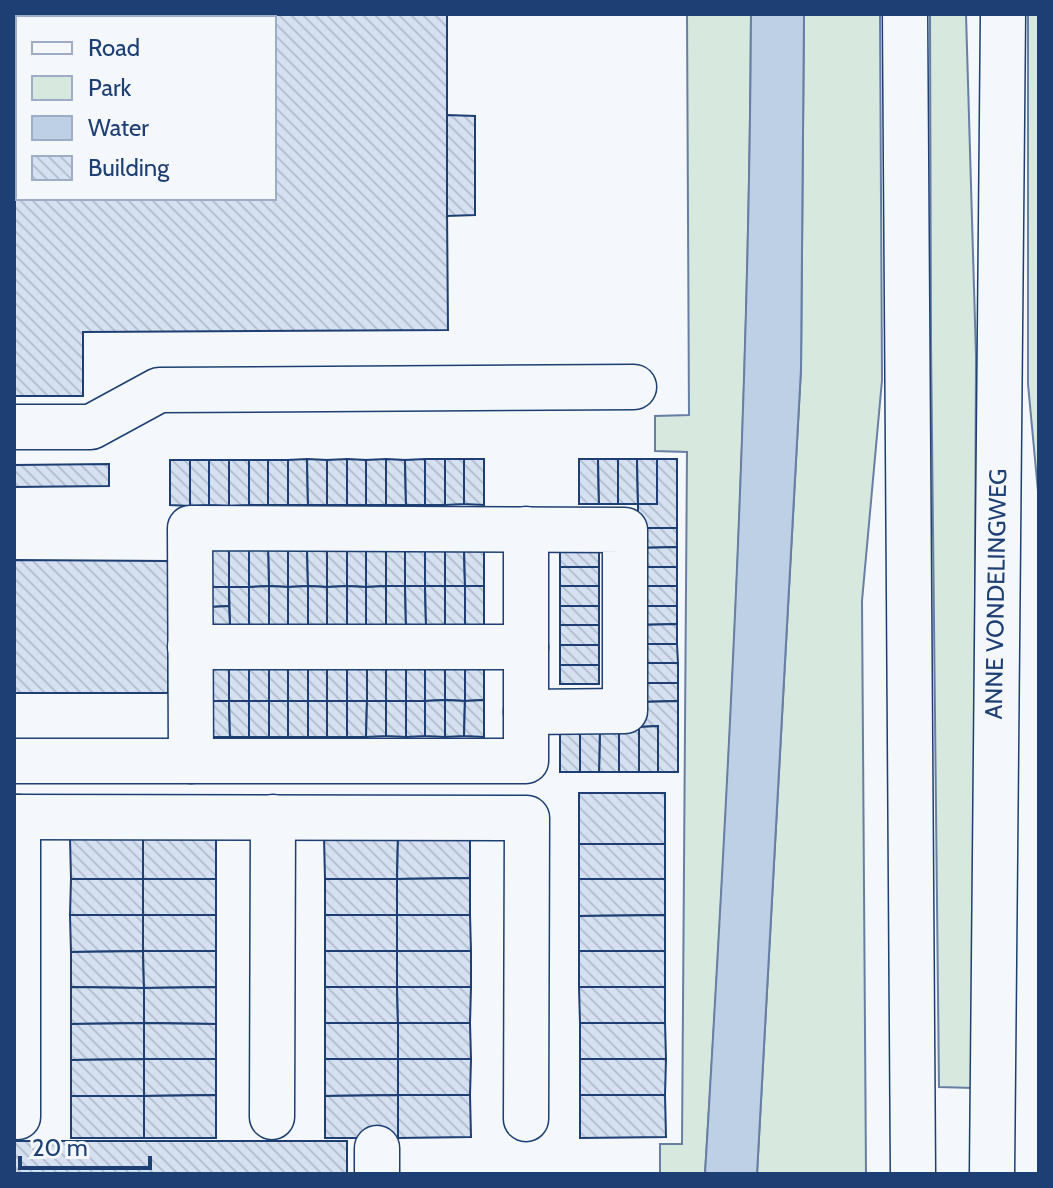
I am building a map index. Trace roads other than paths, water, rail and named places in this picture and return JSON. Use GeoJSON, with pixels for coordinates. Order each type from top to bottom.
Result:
{"type":"FeatureCollection","features":[{"type":"Feature","properties":{"kind":"main road"},"geometry":{"type":"LineString","coordinates":[[905,14],[913,1174]]}},
{"type":"Feature","properties":{"kind":"main road","name":"ANNE VONDELINGWEG"},"geometry":{"type":"LineString","coordinates":[[992,1174],[1003,14]]}},
{"type":"Feature","properties":{"kind":"main road"},"geometry":{"type":"LineString","coordinates":[[14,427],[91,427],[159,390],[634,387]]}},
{"type":"Feature","properties":{"kind":"main road"},"geometry":{"type":"LineString","coordinates":[[191,761],[190,528],[625,530],[625,711],[526,712]]}},
{"type":"Feature","properties":{"kind":"main road"},"geometry":{"type":"LineString","coordinates":[[14,761],[526,761],[526,529]]}},
{"type":"Feature","properties":{"kind":"main road"},"geometry":{"type":"LineString","coordinates":[[190,647],[526,647]]}},
{"type":"Feature","properties":{"kind":"main road"},"geometry":{"type":"LineString","coordinates":[[18,1117],[16,817],[527,818],[526,1119]]}},
{"type":"Feature","properties":{"kind":"main road"},"geometry":{"type":"LineString","coordinates":[[272,1117],[273,817]]}},
{"type":"Feature","properties":{"kind":"main road"},"geometry":{"type":"LineString","coordinates":[[886,1174],[912,1077]]}},
{"type":"Feature","properties":{"kind":"main road"},"geometry":{"type":"LineString","coordinates":[[991,1098],[1012,1174]]}},
{"type":"Feature","properties":{"kind":"water"},"geometry":{"type":"Polygon","coordinates":[[[751,14],[804,14],[801,369],[757,1174],[705,1174],[742,449],[751,14]]]}}]}
